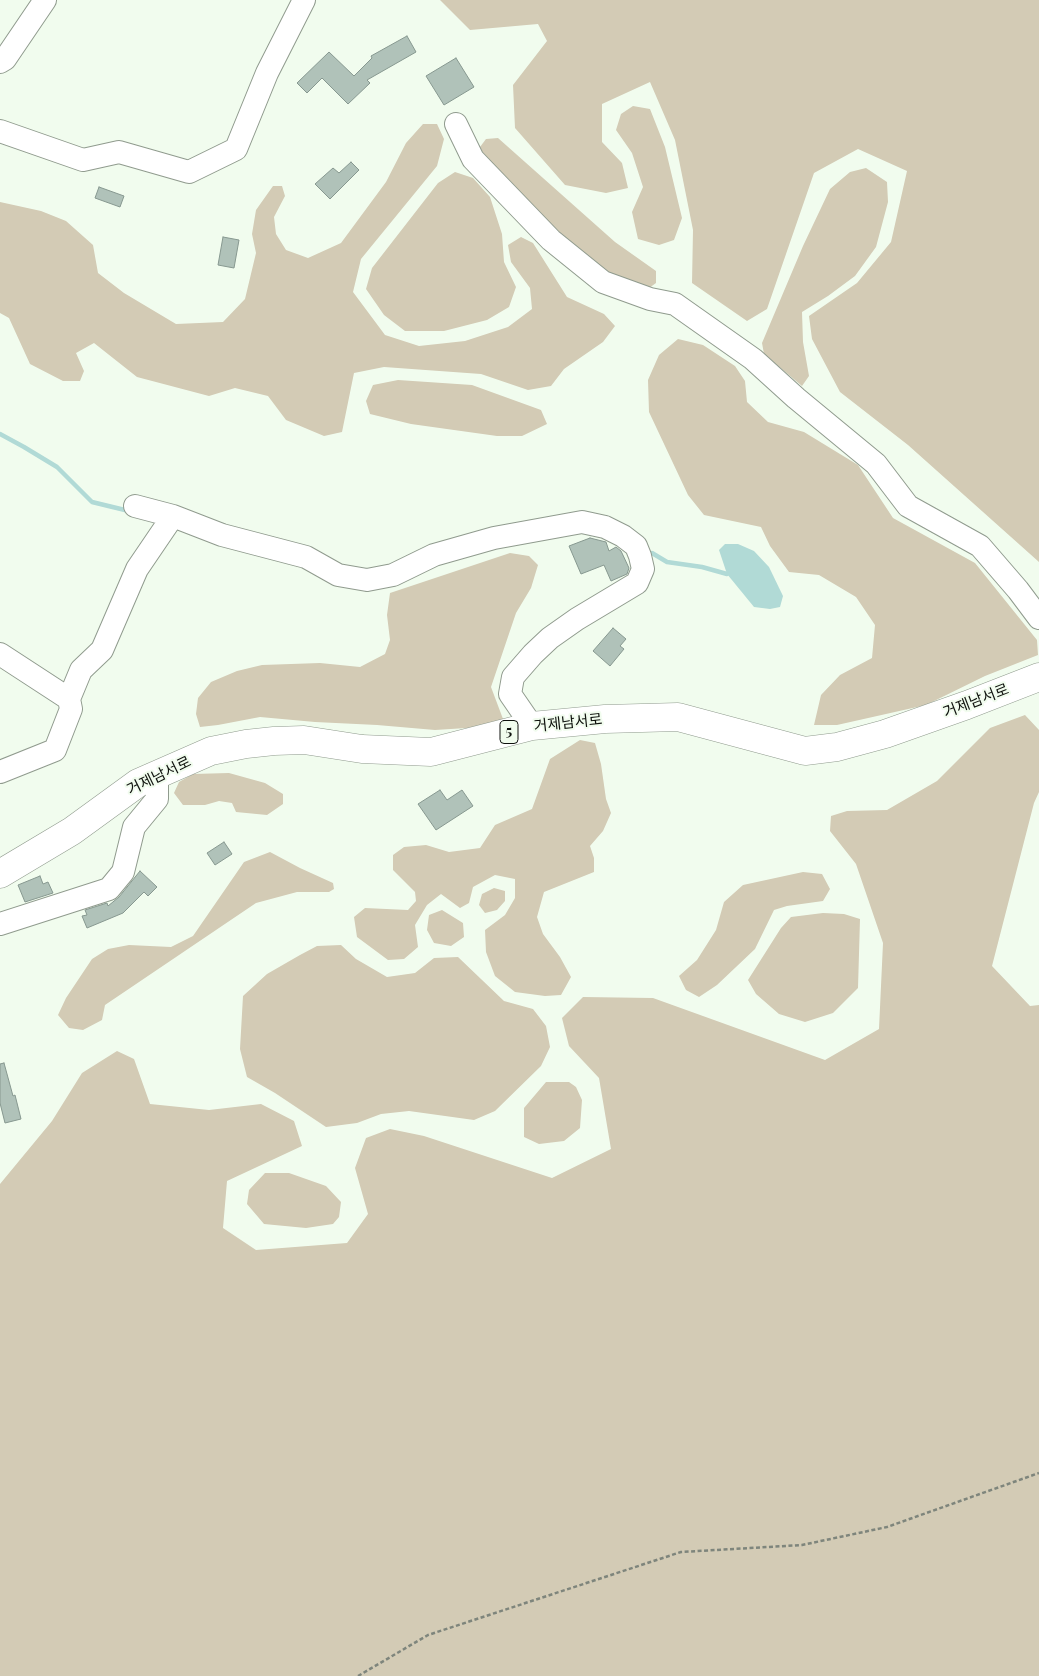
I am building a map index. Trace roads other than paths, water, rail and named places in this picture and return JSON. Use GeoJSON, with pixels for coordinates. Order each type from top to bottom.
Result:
{"type":"FeatureCollection","features":[{"type":"Feature","properties":{"kind":"main road","name":"거제남서로"},"geometry":{"type":"LineString","coordinates":[[0,874],[72,831],[138,782],[211,751],[246,744],[304,740],[362,749],[431,752],[532,726],[605,719],[678,717],[805,750],[837,747],[885,734],[1039,677]]}},
{"type":"Feature","properties":{"kind":"lane"},"geometry":{"type":"LineString","coordinates":[[0,62],[4,60],[45,0]]}},
{"type":"Feature","properties":{"kind":"lane"},"geometry":{"type":"LineString","coordinates":[[0,131],[83,160],[119,152],[189,172],[236,149],[267,73],[304,0]]}},
{"type":"Feature","properties":{"kind":"lane"},"geometry":{"type":"LineString","coordinates":[[456,124],[473,158],[551,240],[603,282],[650,299],[675,304],[753,359],[796,398],[876,464],[908,506],[980,546],[1018,590],[1039,618]]}},
{"type":"Feature","properties":{"kind":"lane"},"geometry":{"type":"LineString","coordinates":[[135,506],[173,516],[222,535],[306,557],[338,576],[367,580],[393,575],[434,555],[494,538],[582,522],[605,527],[623,536],[636,546],[640,556],[643,569],[637,583],[550,638],[513,677],[510,694],[532,726]]}},
{"type":"Feature","properties":{"kind":"lane"},"geometry":{"type":"LineString","coordinates":[[0,772],[55,750],[71,709],[69,699],[81,670],[102,650],[138,569],[173,516]]}},
{"type":"Feature","properties":{"kind":"lane"},"geometry":{"type":"LineString","coordinates":[[0,654],[69,699]]}},
{"type":"Feature","properties":{"kind":"lane"},"geometry":{"type":"LineString","coordinates":[[0,924],[109,889],[123,872],[134,827],[157,799],[157,774]]}},
{"type":"Feature","properties":{"kind":"water"},"geometry":{"type":"Polygon","coordinates":[[[725,544],[738,544],[754,551],[769,567],[783,596],[780,607],[770,609],[754,607],[727,574],[719,550],[725,544]]]}},
{"type":"Feature","properties":{"kind":"waterway"},"geometry":{"type":"LineString","coordinates":[[0,434],[57,467],[92,502],[129,511]]}},
{"type":"Feature","properties":{"kind":"waterway"},"geometry":{"type":"LineString","coordinates":[[652,553],[667,562],[702,567],[727,574]]}}]}
